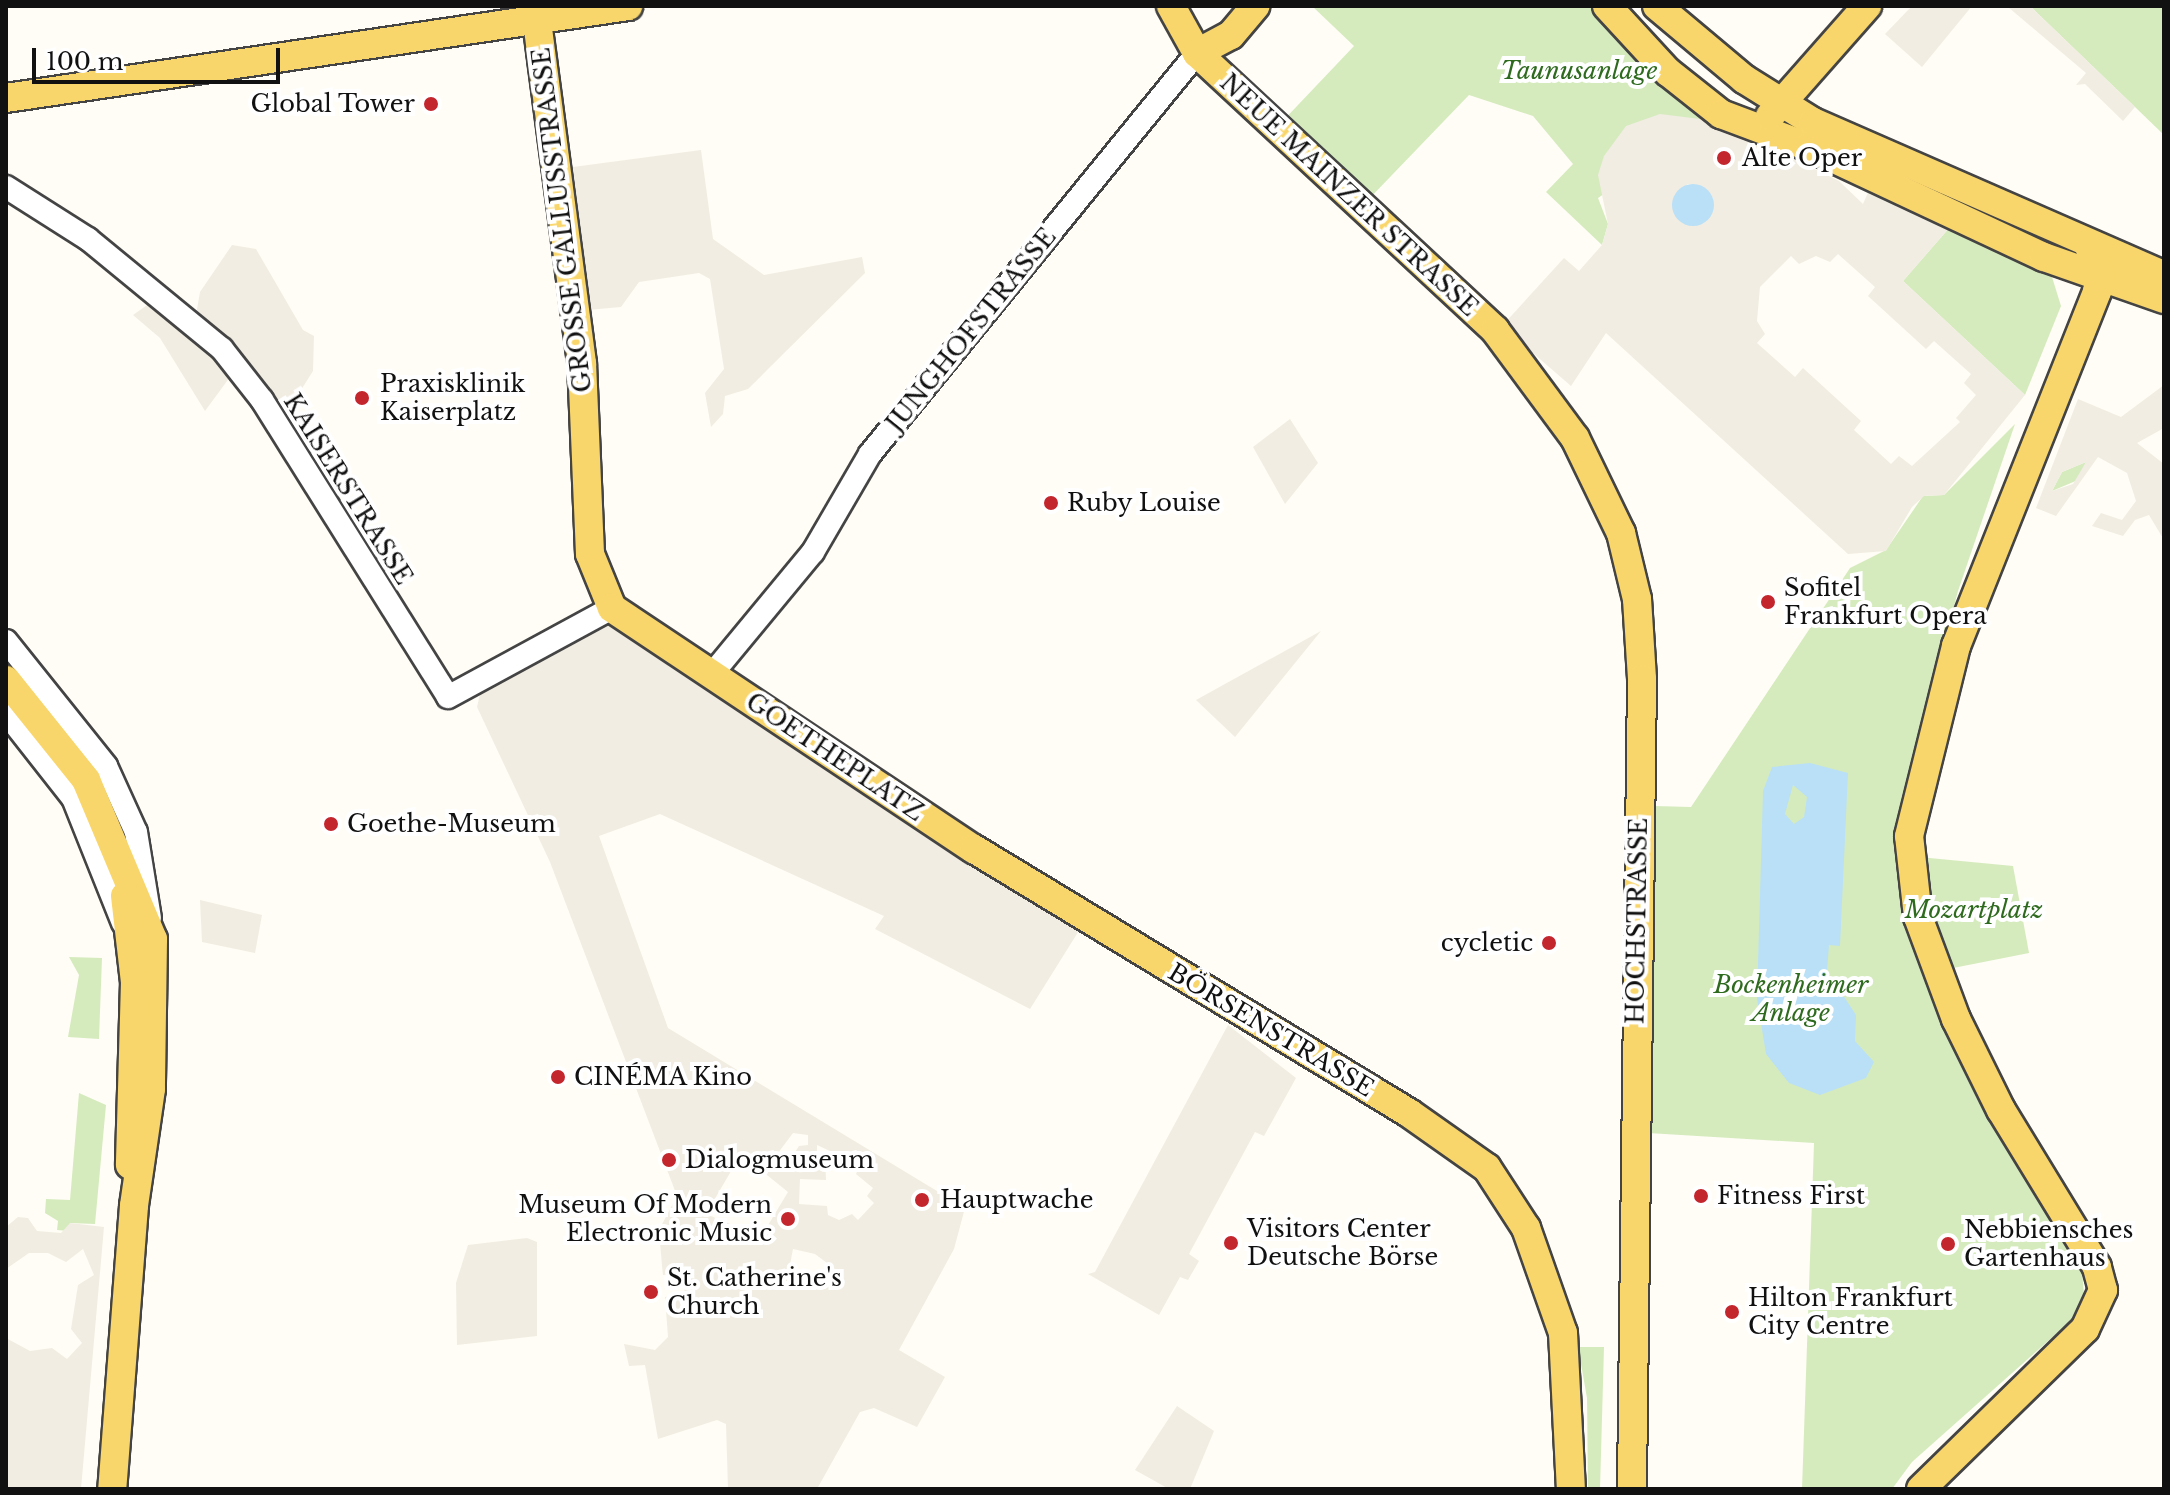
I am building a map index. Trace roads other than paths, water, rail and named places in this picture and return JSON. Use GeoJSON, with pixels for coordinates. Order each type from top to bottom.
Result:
{"type":"FeatureCollection","features":[{"type":"Feature","properties":{"kind":"main road"},"geometry":{"type":"LineString","coordinates":[[7,99],[536,13],[628,6]]}},
{"type":"Feature","properties":{"kind":"main road","name":"NEUE MAINZER STRASSE"},"geometry":{"type":"LineString","coordinates":[[1171,6],[1197,53],[1495,330],[1534,378]]}},
{"type":"Feature","properties":{"kind":"main road","name":"JUNGHOFSTRASSE"},"geometry":{"type":"LineString","coordinates":[[1197,53],[1231,35],[1255,6]]}},
{"type":"Feature","properties":{"kind":"main road"},"geometry":{"type":"LineString","coordinates":[[1607,6],[1696,96],[1759,129],[1798,142],[2044,257],[2164,299]]}},
{"type":"Feature","properties":{"kind":"main road"},"geometry":{"type":"LineString","coordinates":[[1657,6],[1780,104],[2088,245],[2164,275]]}},
{"type":"Feature","properties":{"kind":"main road"},"geometry":{"type":"LineString","coordinates":[[1759,129],[1867,6]]}},
{"type":"Feature","properties":{"kind":"main road","name":"GROSSE GALLUSSTRASSE"},"geometry":{"type":"LineString","coordinates":[[536,13],[582,363],[590,554],[612,608]]}},
{"type":"Feature","properties":{"kind":"main road"},"geometry":{"type":"LineString","coordinates":[[1921,1489],[2085,1329],[2103,1290],[2097,1267],[2001,1110],[1956,1019],[1918,917],[1909,836],[1956,646],[2101,275],[2088,245]]}},
{"type":"Feature","properties":{"kind":"main road","name":"HOCHSTRASSE"},"geometry":{"type":"LineString","coordinates":[[1534,378],[1608,497],[1640,624],[1632,1489]]}},
{"type":"Feature","properties":{"kind":"main road","name":"GOETHEPLATZ"},"geometry":{"type":"LineString","coordinates":[[612,608],[959,839],[1092,921]]}},
{"type":"Feature","properties":{"kind":"main road"},"geometry":{"type":"LineString","coordinates":[[6,680],[57,738],[100,807],[142,938],[151,1089],[134,1206],[112,1489]]}},
{"type":"Feature","properties":{"kind":"main road","name":"BÖRSENSTRASSE"},"geometry":{"type":"LineString","coordinates":[[1092,921],[1449,1139],[1499,1182],[1551,1291],[1569,1372],[1571,1489]]}},
{"type":"Feature","properties":{"kind":"street","name":"JUNGHOFSTRASSE"},"geometry":{"type":"LineString","coordinates":[[712,674],[813,552],[870,454],[1197,53]]}},
{"type":"Feature","properties":{"kind":"street","name":"KAISERSTRASSE"},"geometry":{"type":"LineString","coordinates":[[6,187],[88,239],[190,319],[249,380],[448,697],[612,608]]}},
{"type":"Feature","properties":{"kind":"street"},"geometry":{"type":"LineString","coordinates":[[6,641],[106,766],[136,832],[142,938]]}},
{"type":"Feature","properties":{"kind":"street"},"geometry":{"type":"LineString","coordinates":[[6,713],[73,798],[142,938]]}},
{"type":"Feature","properties":{"kind":"water"},"geometry":{"type":"Polygon","coordinates":[[[1693,184],[1708,190],[1714,205],[1708,220],[1693,226],[1678,220],[1672,205],[1678,190],[1693,184]]]}},
{"type":"Feature","properties":{"kind":"water"},"geometry":{"type":"Polygon","coordinates":[[[1810,763],[1848,773],[1840,946],[1829,945],[1826,984],[1837,986],[1856,1015],[1855,1041],[1874,1062],[1866,1078],[1820,1095],[1789,1083],[1766,1054],[1757,998],[1763,791],[1772,767],[1810,763]],[[1793,785],[1785,814],[1794,824],[1804,817],[1807,797],[1793,785]]]}},
{"type":"Feature","properties":{"kind":"place","name":"Global Tower"},"geometry":{"type":"Point","coordinates":[431,104]}},
{"type":"Feature","properties":{"kind":"place","name":"Alte Oper"},"geometry":{"type":"Point","coordinates":[1724,158]}},
{"type":"Feature","properties":{"kind":"place","name":"Praxisklinik Kaiserplatz"},"geometry":{"type":"Point","coordinates":[362,398]}},
{"type":"Feature","properties":{"kind":"place","name":"Ruby Louise"},"geometry":{"type":"Point","coordinates":[1051,503]}},
{"type":"Feature","properties":{"kind":"place","name":"Sofitel Frankfurt Opera"},"geometry":{"type":"Point","coordinates":[1768,602]}},
{"type":"Feature","properties":{"kind":"place","name":"Goethe-Museum"},"geometry":{"type":"Point","coordinates":[331,824]}},
{"type":"Feature","properties":{"kind":"place","name":"cycletic"},"geometry":{"type":"Point","coordinates":[1549,943]}},
{"type":"Feature","properties":{"kind":"place","name":"CINÉMA Kino"},"geometry":{"type":"Point","coordinates":[558,1077]}},
{"type":"Feature","properties":{"kind":"place","name":"Dialogmuseum"},"geometry":{"type":"Point","coordinates":[669,1160]}},
{"type":"Feature","properties":{"kind":"place","name":"Fitness First"},"geometry":{"type":"Point","coordinates":[1701,1196]}},
{"type":"Feature","properties":{"kind":"place","name":"Hauptwache"},"geometry":{"type":"Point","coordinates":[922,1200]}},
{"type":"Feature","properties":{"kind":"place","name":"Museum Of Modern Electronic Music"},"geometry":{"type":"Point","coordinates":[788,1219]}},
{"type":"Feature","properties":{"kind":"place","name":"Visitors Center Deutsche Börse"},"geometry":{"type":"Point","coordinates":[1231,1243]}},
{"type":"Feature","properties":{"kind":"place","name":"Nebbiensches Gartenhaus"},"geometry":{"type":"Point","coordinates":[1948,1244]}},
{"type":"Feature","properties":{"kind":"place","name":"St. Catherine's Church"},"geometry":{"type":"Point","coordinates":[651,1292]}},
{"type":"Feature","properties":{"kind":"place","name":"Hilton Frankfurt City Centre"},"geometry":{"type":"Point","coordinates":[1732,1312]}},
{"type":"Feature","properties":{"kind":"park label","name":"Taunusanlage"},"geometry":{"type":"Point","coordinates":[1579,71]}},
{"type":"Feature","properties":{"kind":"park label","name":"Mozartplatz"},"geometry":{"type":"Point","coordinates":[1974,910]}},
{"type":"Feature","properties":{"kind":"park label","name":"Bockenheimer Anlage"},"geometry":{"type":"Point","coordinates":[1791,999]}}]}
